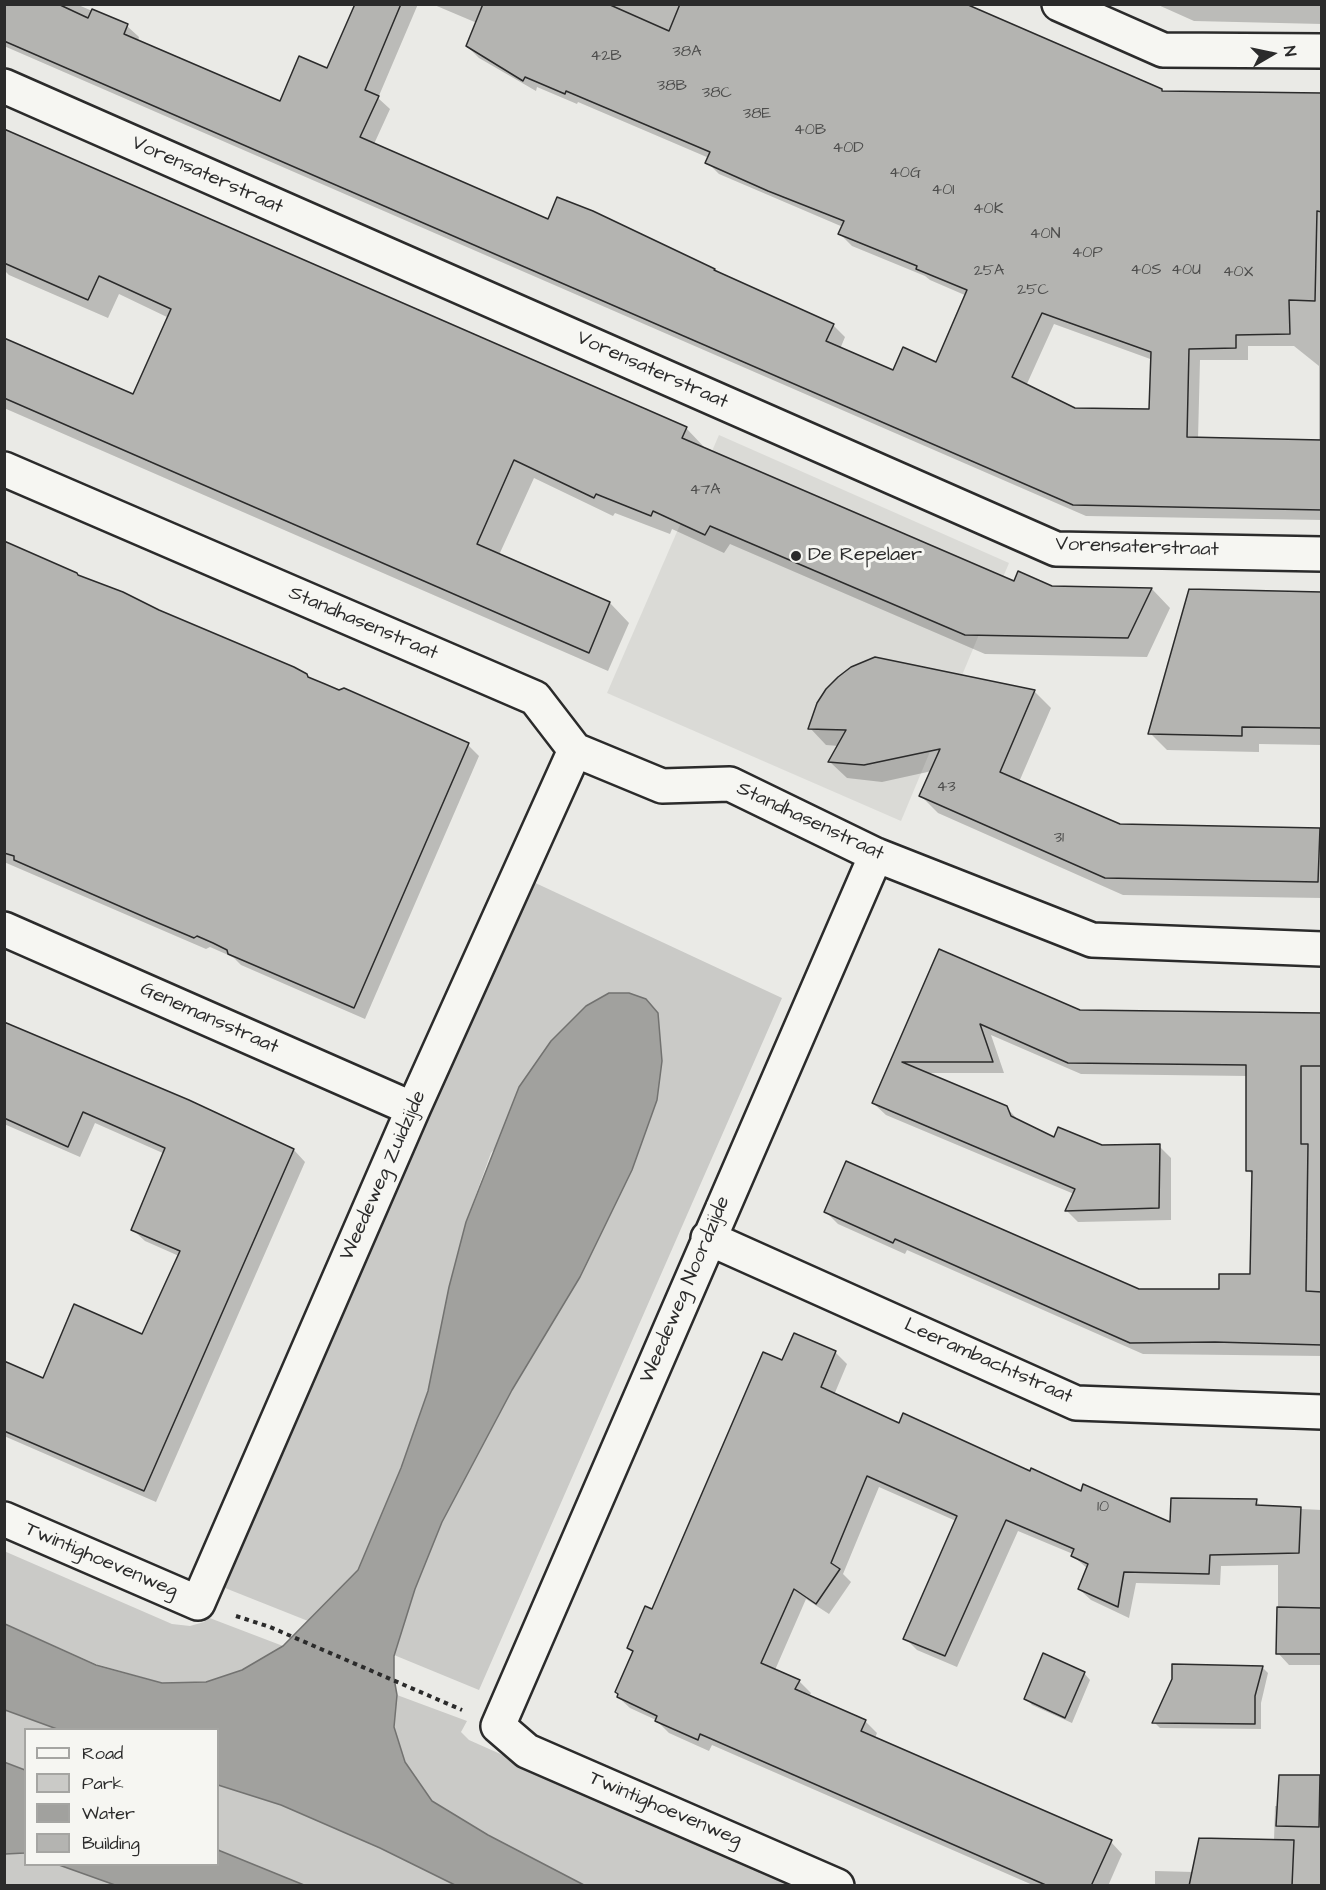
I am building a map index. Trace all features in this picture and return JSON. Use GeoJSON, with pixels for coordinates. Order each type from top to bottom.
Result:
{"type":"FeatureCollection","features":[{"type":"Feature","properties":{"kind":"street"},"geometry":{"type":"LineString","coordinates":[[1059,4],[1163,50],[1322,51]]}},
{"type":"Feature","properties":{"kind":"street","name":"Vorensaterstraat"},"geometry":{"type":"LineString","coordinates":[[4,86],[1056,549],[1322,554]]}},
{"type":"Feature","properties":{"kind":"street","name":"Standhasenstraat"},"geometry":{"type":"LineString","coordinates":[[4,469],[535,698],[575,750],[662,786],[730,784],[876,855],[1092,940],[1322,949]]}},
{"type":"Feature","properties":{"kind":"street","name":"Weedeweg Zuidzijde"},"geometry":{"type":"LineString","coordinates":[[198,1603],[412,1109],[575,750]]}},
{"type":"Feature","properties":{"kind":"street","name":"Weedeweg Noordzijde"},"geometry":{"type":"LineString","coordinates":[[498,1726],[876,855]]}},
{"type":"Feature","properties":{"kind":"street","name":"Genemansstraat"},"geometry":{"type":"LineString","coordinates":[[4,929],[412,1109]]}},
{"type":"Feature","properties":{"kind":"street","name":"Leerambachtstraat"},"geometry":{"type":"LineString","coordinates":[[708,1238],[1076,1403],[1322,1412]]}},
{"type":"Feature","properties":{"kind":"street","name":"Twintighoevenweg"},"geometry":{"type":"LineString","coordinates":[[4,1519],[198,1603]]}},
{"type":"Feature","properties":{"kind":"street","name":"Twintighoevenweg"},"geometry":{"type":"LineString","coordinates":[[498,1726],[527,1750],[837,1886]]}},
{"type":"Feature","properties":{"kind":"path"},"geometry":{"type":"LineString","coordinates":[[270,1627],[422,1694]]}},
{"type":"Feature","properties":{"kind":"shaded area"},"geometry":{"type":"Polygon","coordinates":[[[719,435],[1009,563],[901,821],[607,693],[719,435]]]}},
{"type":"Feature","properties":{"kind":"green space"},"geometry":{"type":"Polygon","coordinates":[[[529,880],[782,998],[479,1690],[394,1655],[415,1589],[442,1522],[512,1390],[580,1277],[658,1013],[646,999],[629,993],[491,1153],[466,1222],[449,1288],[428,1391],[401,1468],[358,1570],[308,1621],[220,1586],[529,880]]]}},
{"type":"Feature","properties":{"kind":"green space"},"geometry":{"type":"Polygon","coordinates":[[[4,1551],[172,1624],[190,1626],[204,1622],[207,1617],[283,1646],[242,1670],[206,1682],[162,1683],[96,1664],[5,1624],[4,1551]]]}},
{"type":"Feature","properties":{"kind":"green space"},"geometry":{"type":"Polygon","coordinates":[[[397,1695],[467,1721],[461,1732],[469,1740],[795,1885],[584,1885],[570,1879],[488,1835],[432,1801],[405,1762],[394,1727],[397,1695]]]}},
{"type":"Feature","properties":{"kind":"green space"},"geometry":{"type":"Polygon","coordinates":[[[4,1710],[54,1728],[24,1728],[24,1770],[5,1762],[4,1710]]]}},
{"type":"Feature","properties":{"kind":"green space"},"geometry":{"type":"Polygon","coordinates":[[[219,1785],[281,1805],[380,1848],[455,1885],[304,1885],[219,1850],[219,1785]]]}},
{"type":"Feature","properties":{"kind":"green space"},"geometry":{"type":"Polygon","coordinates":[[[24,1853],[24,1866],[62,1866],[115,1885],[5,1885],[4,1854],[24,1853]]]}},
{"type":"Feature","properties":{"kind":"water"},"geometry":{"type":"Polygon","coordinates":[[[609,993],[629,993],[646,999],[658,1013],[662,1061],[657,1100],[632,1170],[580,1277],[512,1390],[442,1522],[415,1589],[394,1656],[397,1695],[394,1727],[405,1762],[432,1801],[488,1835],[584,1885],[455,1885],[380,1848],[281,1805],[219,1785],[219,1728],[54,1728],[5,1710],[5,1624],[96,1665],[162,1683],[206,1682],[242,1670],[283,1646],[358,1570],[401,1468],[428,1391],[449,1287],[466,1222],[519,1087],[551,1041],[586,1006],[609,993]]]}},
{"type":"Feature","properties":{"kind":"water"},"geometry":{"type":"Polygon","coordinates":[[[4,1762],[24,1770],[24,1853],[5,1854],[4,1762]]]}},
{"type":"Feature","properties":{"kind":"water"},"geometry":{"type":"Polygon","coordinates":[[[219,1850],[304,1885],[115,1885],[62,1866],[219,1866],[219,1850]]]}},
{"type":"Feature","properties":{"kind":"building"},"geometry":{"type":"Polygon","coordinates":[[[4,4],[58,4],[88,18],[92,9],[128,24],[124,34],[280,101],[299,56],[327,68],[355,4],[401,4],[365,90],[379,96],[360,137],[548,219],[557,197],[593,211],[714,270],[834,324],[826,341],[893,370],[903,347],[936,362],[967,290],[916,269],[917,266],[838,234],[844,221],[705,163],[710,152],[566,91],[565,94],[525,77],[523,81],[466,46],[483,4],[608,4],[669,31],[680,4],[966,4],[1162,89],[1162,91],[1322,93],[1322,212],[1317,211],[1315,301],[1289,300],[1290,334],[1236,335],[1236,348],[1189,349],[1187,437],[1322,440],[1322,510],[1073,505],[4,41],[4,4]],[[1042,313],[1012,377],[1075,408],[1149,409],[1151,352],[1042,313]]]}},
{"type":"Feature","properties":{"kind":"building"},"geometry":{"type":"Polygon","coordinates":[[[4,129],[687,427],[682,438],[1014,581],[1018,571],[1052,586],[1152,588],[1128,638],[965,635],[710,526],[705,535],[653,511],[651,516],[596,494],[594,498],[514,460],[477,544],[610,602],[589,653],[4,398],[4,338],[133,394],[171,309],[99,276],[88,300],[4,263],[4,129]]]}},
{"type":"Feature","properties":{"kind":"building"},"geometry":{"type":"Polygon","coordinates":[[[4,541],[294,667],[307,674],[308,677],[339,690],[344,688],[469,743],[354,1008],[228,954],[227,950],[197,936],[194,938],[14,860],[14,856],[4,853],[4,541]]]}},
{"type":"Feature","properties":{"kind":"building"},"geometry":{"type":"Polygon","coordinates":[[[1189,589],[1322,592],[1322,728],[1242,727],[1242,736],[1148,734],[1189,589]]]}},
{"type":"Feature","properties":{"kind":"building"},"geometry":{"type":"Polygon","coordinates":[[[875,657],[1035,690],[1000,772],[1120,824],[1320,828],[1318,882],[1105,878],[919,796],[940,749],[864,765],[828,762],[846,730],[808,729],[817,703],[838,677],[851,667],[875,657]]]}},
{"type":"Feature","properties":{"kind":"building"},"geometry":{"type":"Polygon","coordinates":[[[939,949],[1080,1010],[1322,1013],[1322,1066],[1301,1066],[1301,1144],[1308,1144],[1306,1291],[1322,1292],[1322,1345],[1215,1342],[1130,1343],[895,1239],[893,1243],[824,1212],[846,1161],[1139,1289],[1219,1289],[1219,1274],[1250,1274],[1252,1171],[1246,1171],[1246,1065],[1068,1063],[980,1024],[993,1062],[902,1062],[1007,1106],[1011,1116],[1054,1137],[1058,1127],[1102,1145],[1160,1144],[1159,1208],[1065,1211],[1075,1189],[872,1103],[939,949]]]}},
{"type":"Feature","properties":{"kind":"building"},"geometry":{"type":"Polygon","coordinates":[[[4,1022],[189,1100],[294,1149],[144,1491],[4,1431],[4,1361],[43,1378],[74,1304],[142,1334],[180,1251],[131,1230],[165,1148],[83,1112],[68,1147],[4,1118],[4,1022]]]}},
{"type":"Feature","properties":{"kind":"building"},"geometry":{"type":"Polygon","coordinates":[[[794,1333],[836,1351],[821,1387],[899,1423],[903,1413],[1030,1471],[1031,1468],[1081,1491],[1083,1484],[1170,1522],[1171,1498],[1257,1499],[1256,1505],[1301,1507],[1299,1553],[1210,1555],[1209,1574],[1124,1572],[1118,1607],[1078,1589],[1088,1564],[1071,1556],[1074,1549],[1006,1520],[945,1656],[903,1639],[957,1516],[867,1476],[831,1563],[840,1569],[816,1604],[794,1589],[761,1663],[800,1680],[795,1689],[866,1720],[861,1731],[1112,1840],[1091,1886],[1048,1886],[700,1734],[698,1740],[655,1721],[657,1716],[617,1697],[618,1694],[615,1692],[633,1651],[627,1648],[645,1606],[652,1609],[763,1352],[782,1360],[794,1333]]]}},
{"type":"Feature","properties":{"kind":"building"},"geometry":{"type":"Polygon","coordinates":[[[1277,1607],[1322,1608],[1322,1654],[1276,1654],[1277,1607]]]}},
{"type":"Feature","properties":{"kind":"building"},"geometry":{"type":"Polygon","coordinates":[[[1043,1653],[1085,1672],[1065,1718],[1024,1699],[1043,1653]]]}},
{"type":"Feature","properties":{"kind":"building"},"geometry":{"type":"Polygon","coordinates":[[[1172,1664],[1263,1666],[1255,1696],[1255,1724],[1152,1723],[1172,1679],[1172,1664]]]}},
{"type":"Feature","properties":{"kind":"building"},"geometry":{"type":"Polygon","coordinates":[[[1279,1775],[1320,1775],[1319,1827],[1276,1826],[1279,1775]]]}},
{"type":"Feature","properties":{"kind":"building"},"geometry":{"type":"Polygon","coordinates":[[[1199,1838],[1294,1840],[1292,1886],[1189,1886],[1199,1838]]]}},
{"type":"Feature","properties":{"kind":"place","name":"De Repelaer"},"geometry":{"type":"Point","coordinates":[796,556]}}]}
